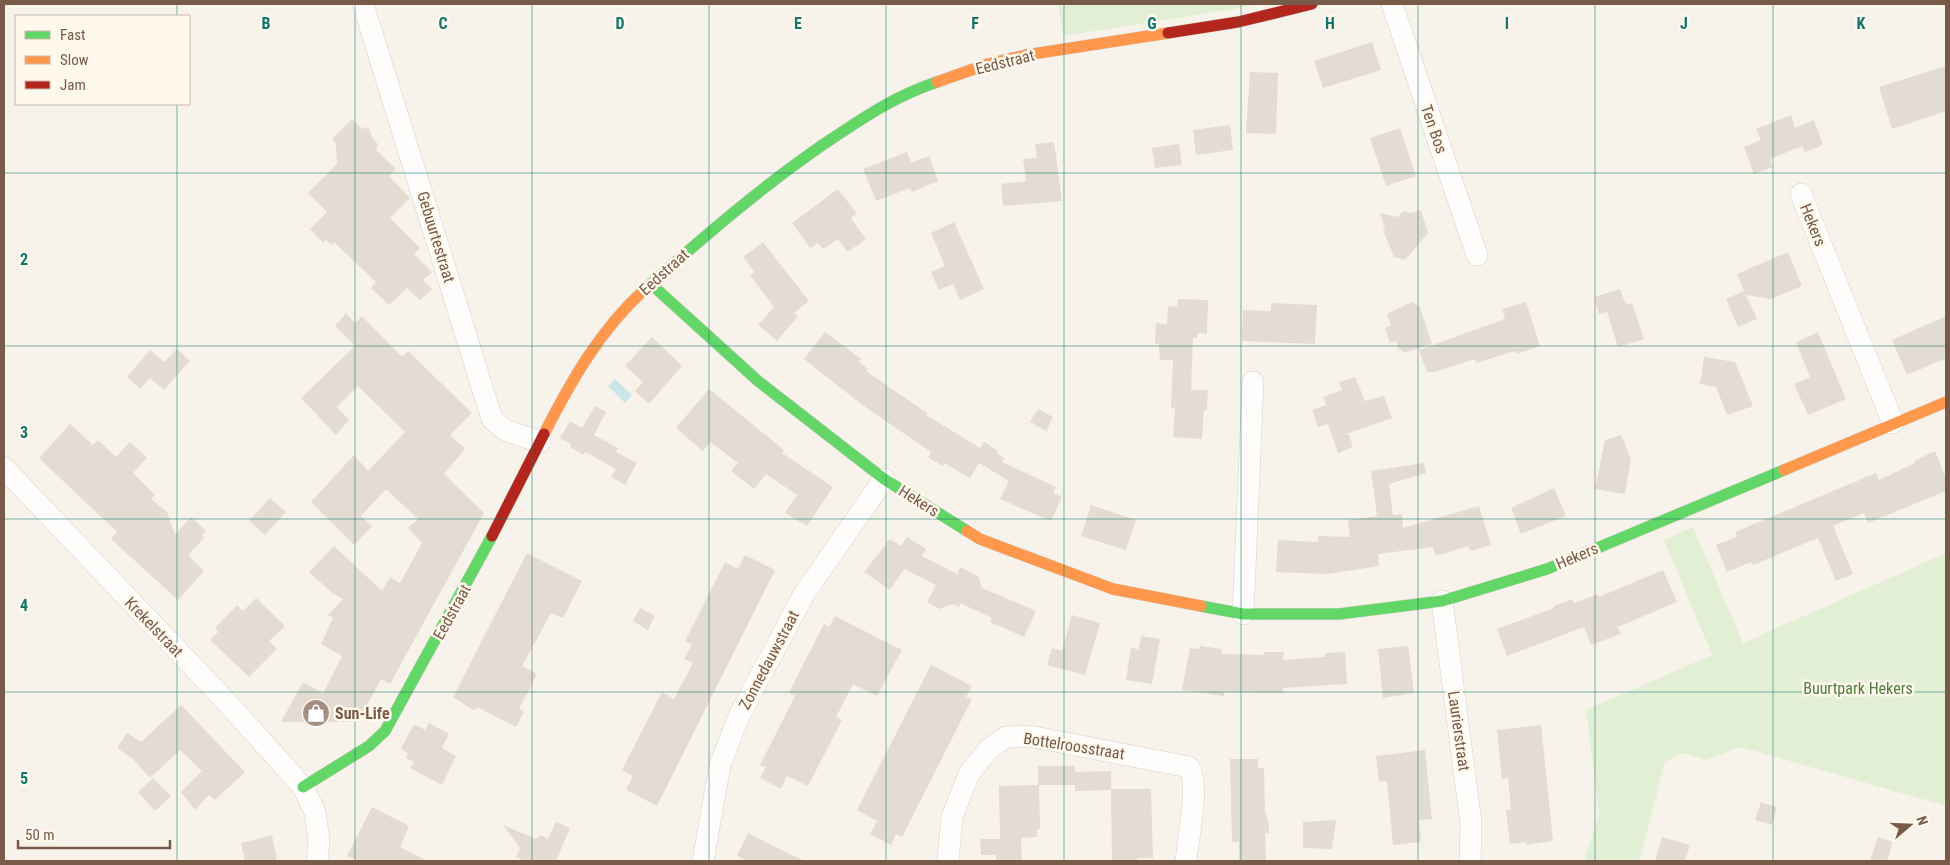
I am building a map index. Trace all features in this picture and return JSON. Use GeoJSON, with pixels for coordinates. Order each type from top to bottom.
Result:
{"type":"FeatureCollection","features":[{"type":"Feature","properties":{"kind":"street","name":"Gebuurtestraat"},"geometry":{"type":"LineString","coordinates":[[363,4],[492,418],[505,430],[540,442]]}},
{"type":"Feature","properties":{"kind":"street","name":"Eedstraat"},"geometry":{"type":"LineString","coordinates":[[303,787],[369,746],[385,731],[474,574],[566,391],[598,340],[623,309],[686,252],[784,172],[872,111],[905,93],[988,64],[1026,55],[1238,22],[1312,4]]}},
{"type":"Feature","properties":{"kind":"street","name":"Ten Bos"},"geometry":{"type":"LineString","coordinates":[[1392,4],[1477,255]]}},
{"type":"Feature","properties":{"kind":"street","name":"Hekers"},"geometry":{"type":"LineString","coordinates":[[1801,194],[1893,423]]}},
{"type":"Feature","properties":{"kind":"street","name":"Hekers"},"geometry":{"type":"LineString","coordinates":[[651,284],[758,381],[884,479],[989,542],[1113,589],[1243,614],[1339,614],[1442,601],[1547,569],[1946,402]]}},
{"type":"Feature","properties":{"kind":"street"},"geometry":{"type":"LineString","coordinates":[[1243,614],[1253,382]]}},
{"type":"Feature","properties":{"kind":"street","name":"Krekelstraat"},"geometry":{"type":"LineString","coordinates":[[4,468],[222,697],[303,787]]}},
{"type":"Feature","properties":{"kind":"street","name":"Zonnedauwstraat"},"geometry":{"type":"LineString","coordinates":[[703,861],[720,765],[739,716],[804,594],[884,479]]}},
{"type":"Feature","properties":{"kind":"street","name":"Laurierstraat"},"geometry":{"type":"LineString","coordinates":[[1442,601],[1471,822],[1470,861]]}},
{"type":"Feature","properties":{"kind":"street","name":"Bottelroosstraat"},"geometry":{"type":"LineString","coordinates":[[948,861],[952,817],[969,774],[988,750],[1006,737],[1029,736],[1189,767],[1193,774],[1194,787],[1186,861]]}},
{"type":"Feature","properties":{"kind":"street"},"geometry":{"type":"LineString","coordinates":[[303,787],[315,812],[320,840],[317,861]]}},
{"type":"Feature","properties":{"kind":"green space"},"geometry":{"type":"Polygon","coordinates":[[[1058,4],[1256,4],[1063,36],[1058,4]]]}},
{"type":"Feature","properties":{"kind":"green space","name":"Buurtpark Hekers"},"geometry":{"type":"Polygon","coordinates":[[[1693,527],[1743,643],[1946,553],[1946,806],[1741,747],[1706,760],[1682,753],[1665,762],[1640,861],[1584,861],[1599,815],[1586,710],[1712,655],[1664,540],[1693,527]]]}},
{"type":"Feature","properties":{"kind":"water"},"geometry":{"type":"Polygon","coordinates":[[[615,379],[632,395],[625,403],[608,386],[615,379]]]}},
{"type":"Feature","properties":{"kind":"building"},"geometry":{"type":"Polygon","coordinates":[[[1372,42],[1381,70],[1323,88],[1314,61],[1372,42]]]}},
{"type":"Feature","properties":{"kind":"building"},"geometry":{"type":"Polygon","coordinates":[[[1946,66],[1946,111],[1892,129],[1879,87],[1946,66]]]}},
{"type":"Feature","properties":{"kind":"building"},"geometry":{"type":"Polygon","coordinates":[[[1250,72],[1278,73],[1276,134],[1246,133],[1250,72]]]}},
{"type":"Feature","properties":{"kind":"building"},"geometry":{"type":"Polygon","coordinates":[[[1791,115],[1795,128],[1814,120],[1823,145],[1805,152],[1802,146],[1770,159],[1773,167],[1754,174],[1744,147],[1761,140],[1756,129],[1791,115]]]}},
{"type":"Feature","properties":{"kind":"building"},"geometry":{"type":"Polygon","coordinates":[[[352,119],[362,129],[368,127],[373,139],[378,144],[376,150],[396,169],[389,176],[410,198],[390,218],[420,248],[414,254],[432,272],[423,280],[432,289],[420,300],[407,288],[389,305],[371,288],[376,282],[334,242],[332,245],[326,240],[323,243],[310,229],[327,212],[308,193],[337,164],[336,144],[332,139],[352,119]]]}},
{"type":"Feature","properties":{"kind":"building"},"geometry":{"type":"Polygon","coordinates":[[[1230,125],[1233,150],[1196,155],[1193,130],[1230,125]]]}},
{"type":"Feature","properties":{"kind":"building"},"geometry":{"type":"Polygon","coordinates":[[[1400,128],[1416,176],[1386,186],[1370,138],[1400,128]]]}},
{"type":"Feature","properties":{"kind":"building"},"geometry":{"type":"Polygon","coordinates":[[[1054,142],[1062,201],[1003,206],[1001,184],[1026,181],[1023,159],[1037,158],[1035,144],[1054,142]]]}},
{"type":"Feature","properties":{"kind":"building"},"geometry":{"type":"Polygon","coordinates":[[[1179,144],[1182,165],[1155,168],[1152,148],[1179,144]]]}},
{"type":"Feature","properties":{"kind":"building"},"geometry":{"type":"Polygon","coordinates":[[[907,152],[911,163],[929,156],[938,181],[912,192],[910,188],[876,201],[863,169],[907,152]]]}},
{"type":"Feature","properties":{"kind":"building"},"geometry":{"type":"Polygon","coordinates":[[[838,189],[857,214],[851,218],[866,239],[848,252],[838,239],[823,249],[818,243],[810,248],[792,223],[838,189]]]}},
{"type":"Feature","properties":{"kind":"building"},"geometry":{"type":"Polygon","coordinates":[[[1421,210],[1428,233],[1405,260],[1394,257],[1383,230],[1385,228],[1380,213],[1398,217],[1403,211],[1411,213],[1421,210]]]}},
{"type":"Feature","properties":{"kind":"building"},"geometry":{"type":"Polygon","coordinates":[[[954,222],[984,289],[960,300],[953,284],[939,290],[931,272],[945,266],[931,233],[954,222]]]}},
{"type":"Feature","properties":{"kind":"building"},"geometry":{"type":"Polygon","coordinates":[[[763,242],[809,301],[794,313],[798,316],[777,341],[758,325],[774,307],[750,275],[754,272],[743,257],[763,242]]]}},
{"type":"Feature","properties":{"kind":"building"},"geometry":{"type":"Polygon","coordinates":[[[1788,252],[1802,286],[1771,299],[1746,295],[1757,319],[1738,327],[1726,299],[1744,291],[1737,274],[1788,252]]]}},
{"type":"Feature","properties":{"kind":"building"},"geometry":{"type":"Polygon","coordinates":[[[1620,289],[1626,305],[1632,303],[1644,339],[1618,347],[1607,312],[1599,314],[1594,297],[1620,289]]]}},
{"type":"Feature","properties":{"kind":"building"},"geometry":{"type":"Polygon","coordinates":[[[1178,299],[1208,300],[1207,334],[1198,333],[1197,338],[1193,338],[1191,390],[1208,390],[1207,410],[1204,410],[1202,439],[1173,437],[1175,408],[1171,407],[1173,360],[1160,360],[1159,344],[1155,344],[1156,323],[1167,324],[1168,306],[1177,307],[1178,299]]]}},
{"type":"Feature","properties":{"kind":"building"},"geometry":{"type":"Polygon","coordinates":[[[1412,302],[1420,307],[1432,344],[1403,353],[1402,349],[1399,350],[1396,341],[1390,343],[1385,328],[1391,326],[1387,314],[1412,302]]]}},
{"type":"Feature","properties":{"kind":"building"},"geometry":{"type":"Polygon","coordinates":[[[1526,302],[1540,346],[1516,354],[1515,351],[1476,363],[1475,359],[1434,372],[1427,372],[1419,350],[1505,319],[1502,309],[1526,302]]]}},
{"type":"Feature","properties":{"kind":"building"},"geometry":{"type":"Polygon","coordinates":[[[1271,303],[1317,305],[1315,344],[1242,341],[1243,310],[1271,311],[1271,303]]]}},
{"type":"Feature","properties":{"kind":"building"},"geometry":{"type":"Polygon","coordinates":[[[346,313],[355,323],[362,316],[402,357],[408,351],[472,413],[450,435],[465,449],[444,474],[484,513],[390,684],[381,679],[358,722],[281,722],[303,682],[323,693],[342,656],[321,644],[333,618],[328,615],[343,599],[331,592],[309,572],[334,546],[382,591],[390,577],[400,583],[422,543],[408,528],[418,519],[386,489],[361,516],[372,526],[354,545],[311,502],[354,455],[368,471],[405,432],[358,386],[337,407],[349,420],[336,435],[301,398],[355,346],[335,326],[346,313]]]}},
{"type":"Feature","properties":{"kind":"building"},"geometry":{"type":"Polygon","coordinates":[[[1946,316],[1946,358],[1907,375],[1892,340],[1946,316]]]}},
{"type":"Feature","properties":{"kind":"building"},"geometry":{"type":"Polygon","coordinates":[[[825,332],[861,359],[859,362],[868,369],[866,371],[927,413],[926,415],[980,448],[984,442],[998,451],[997,453],[1004,458],[1002,462],[1056,487],[1053,493],[1062,497],[1051,521],[1000,499],[1009,481],[979,463],[970,478],[944,463],[942,466],[928,457],[931,452],[861,404],[804,359],[825,332]]]}},
{"type":"Feature","properties":{"kind":"building"},"geometry":{"type":"Polygon","coordinates":[[[1818,332],[1846,399],[1808,415],[1794,384],[1810,377],[1796,342],[1818,332]]]}},
{"type":"Feature","properties":{"kind":"building"},"geometry":{"type":"Polygon","coordinates":[[[652,337],[682,366],[649,404],[635,391],[643,382],[625,366],[652,337]]]}},
{"type":"Feature","properties":{"kind":"building"},"geometry":{"type":"Polygon","coordinates":[[[177,349],[190,361],[164,390],[150,378],[140,389],[127,377],[150,350],[164,362],[177,349]]]}},
{"type":"Feature","properties":{"kind":"building"},"geometry":{"type":"Polygon","coordinates":[[[1704,357],[1735,362],[1753,406],[1727,415],[1716,387],[1700,384],[1704,357]]]}},
{"type":"Feature","properties":{"kind":"building"},"geometry":{"type":"Polygon","coordinates":[[[1355,377],[1365,401],[1384,396],[1392,418],[1346,434],[1349,435],[1353,447],[1338,453],[1328,424],[1318,427],[1312,410],[1326,405],[1323,397],[1342,390],[1339,382],[1355,377]]]}},
{"type":"Feature","properties":{"kind":"building"},"geometry":{"type":"Polygon","coordinates":[[[709,389],[784,450],[782,453],[833,487],[807,526],[785,513],[797,495],[766,474],[754,489],[731,471],[738,463],[710,442],[703,451],[676,428],[709,389]]]}},
{"type":"Feature","properties":{"kind":"building"},"geometry":{"type":"Polygon","coordinates":[[[595,406],[606,412],[594,435],[618,448],[616,452],[637,463],[625,485],[611,477],[616,469],[585,452],[584,455],[570,447],[571,444],[560,438],[570,421],[582,428],[595,406]]]}},
{"type":"Feature","properties":{"kind":"building"},"geometry":{"type":"Polygon","coordinates":[[[1038,409],[1053,417],[1046,431],[1030,422],[1038,409]]]}},
{"type":"Feature","properties":{"kind":"building"},"geometry":{"type":"Polygon","coordinates":[[[70,424],[93,445],[98,440],[116,457],[130,442],[147,458],[133,473],[155,495],[151,499],[167,512],[175,535],[191,517],[206,531],[202,535],[204,538],[188,555],[204,571],[178,600],[111,539],[117,532],[39,458],[70,424]]]}},
{"type":"Feature","properties":{"kind":"building"},"geometry":{"type":"Polygon","coordinates":[[[1621,435],[1631,459],[1625,494],[1595,489],[1605,440],[1621,435]]]}},
{"type":"Feature","properties":{"kind":"building"},"geometry":{"type":"Polygon","coordinates":[[[1935,451],[1946,478],[1946,491],[1868,523],[1864,513],[1833,526],[1853,574],[1836,581],[1818,538],[1753,565],[1751,562],[1727,572],[1716,545],[1737,537],[1735,532],[1876,473],[1879,480],[1935,451]]]}},
{"type":"Feature","properties":{"kind":"building"},"geometry":{"type":"Polygon","coordinates":[[[1424,463],[1426,473],[1389,484],[1393,515],[1402,514],[1403,528],[1479,506],[1491,545],[1470,551],[1468,546],[1436,556],[1433,547],[1378,554],[1379,566],[1327,574],[1276,572],[1278,540],[1318,542],[1318,536],[1350,537],[1348,520],[1377,516],[1371,471],[1424,463]]]}},
{"type":"Feature","properties":{"kind":"building"},"geometry":{"type":"Polygon","coordinates":[[[1554,488],[1566,516],[1521,534],[1511,508],[1554,488]]]}},
{"type":"Feature","properties":{"kind":"building"},"geometry":{"type":"Polygon","coordinates":[[[270,498],[286,512],[265,535],[249,521],[270,498]]]}},
{"type":"Feature","properties":{"kind":"building"},"geometry":{"type":"Polygon","coordinates":[[[1091,505],[1136,520],[1126,550],[1081,536],[1091,505]]]}},
{"type":"Feature","properties":{"kind":"building"},"geometry":{"type":"Polygon","coordinates":[[[907,537],[926,549],[922,556],[957,574],[960,567],[978,576],[982,588],[1036,611],[1024,637],[990,622],[992,618],[960,603],[959,607],[953,604],[940,609],[927,602],[936,585],[904,569],[890,590],[864,572],[890,539],[901,546],[907,537]]]}},
{"type":"Feature","properties":{"kind":"building"},"geometry":{"type":"Polygon","coordinates":[[[527,553],[582,581],[563,618],[551,613],[522,666],[537,674],[519,709],[524,712],[516,727],[479,708],[473,710],[453,697],[527,553]]]}},
{"type":"Feature","properties":{"kind":"building"},"geometry":{"type":"Polygon","coordinates":[[[745,555],[775,570],[657,806],[626,790],[633,776],[622,770],[662,692],[674,699],[693,663],[684,659],[692,644],[685,641],[725,562],[738,569],[745,555]]]}},
{"type":"Feature","properties":{"kind":"building"},"geometry":{"type":"Polygon","coordinates":[[[1663,570],[1677,602],[1618,627],[1621,634],[1591,645],[1584,627],[1507,656],[1497,629],[1554,608],[1554,606],[1572,599],[1574,603],[1598,594],[1599,597],[1663,570]]]}},
{"type":"Feature","properties":{"kind":"building"},"geometry":{"type":"Polygon","coordinates":[[[256,598],[285,626],[269,641],[277,649],[249,677],[210,640],[218,632],[215,628],[237,605],[243,611],[256,598]]]}},
{"type":"Feature","properties":{"kind":"building"},"geometry":{"type":"Polygon","coordinates":[[[640,608],[655,616],[648,630],[633,621],[640,608]]]}},
{"type":"Feature","properties":{"kind":"building"},"geometry":{"type":"Polygon","coordinates":[[[1072,615],[1100,623],[1085,675],[1047,665],[1052,648],[1062,651],[1072,615]]]}},
{"type":"Feature","properties":{"kind":"building"},"geometry":{"type":"Polygon","coordinates":[[[835,616],[902,650],[877,696],[853,684],[836,717],[842,720],[808,786],[787,776],[781,789],[760,778],[766,767],[760,765],[795,696],[789,693],[804,663],[824,624],[829,627],[835,616]]]}},
{"type":"Feature","properties":{"kind":"building"},"geometry":{"type":"Polygon","coordinates":[[[1141,636],[1160,639],[1152,684],[1126,680],[1131,648],[1139,649],[1141,636]]]}},
{"type":"Feature","properties":{"kind":"building"},"geometry":{"type":"Polygon","coordinates":[[[1200,646],[1222,649],[1221,654],[1264,655],[1264,652],[1284,652],[1283,660],[1325,657],[1325,653],[1345,652],[1347,684],[1283,688],[1283,693],[1224,692],[1224,696],[1182,690],[1190,648],[1200,649],[1200,646]]]}},
{"type":"Feature","properties":{"kind":"building"},"geometry":{"type":"Polygon","coordinates":[[[1408,646],[1414,693],[1383,698],[1378,649],[1408,646]]]}},
{"type":"Feature","properties":{"kind":"building"},"geometry":{"type":"Polygon","coordinates":[[[931,665],[972,686],[966,697],[972,699],[902,837],[896,834],[891,845],[870,834],[877,821],[857,810],[931,665]]]}},
{"type":"Feature","properties":{"kind":"building"},"geometry":{"type":"Polygon","coordinates":[[[181,705],[245,772],[215,800],[209,795],[195,810],[181,792],[202,771],[180,750],[150,778],[134,760],[117,748],[127,733],[141,742],[181,705]]]}},
{"type":"Feature","properties":{"kind":"building"},"geometry":{"type":"Polygon","coordinates":[[[429,723],[449,734],[442,748],[456,756],[442,785],[410,768],[414,762],[406,758],[408,753],[401,749],[414,724],[425,730],[429,723]]]}},
{"type":"Feature","properties":{"kind":"building"},"geometry":{"type":"Polygon","coordinates":[[[1541,725],[1553,841],[1526,845],[1526,842],[1510,844],[1506,810],[1511,810],[1508,778],[1502,779],[1497,730],[1541,725]]]}},
{"type":"Feature","properties":{"kind":"building"},"geometry":{"type":"Polygon","coordinates":[[[1425,750],[1432,819],[1419,820],[1421,842],[1393,845],[1387,781],[1379,782],[1376,756],[1425,750]]]}},
{"type":"Feature","properties":{"kind":"building"},"geometry":{"type":"Polygon","coordinates":[[[1230,759],[1258,759],[1258,768],[1264,768],[1265,812],[1269,824],[1269,833],[1265,833],[1266,861],[1239,861],[1239,842],[1232,842],[1230,759]]]}},
{"type":"Feature","properties":{"kind":"building"},"geometry":{"type":"Polygon","coordinates":[[[1038,766],[1075,766],[1075,772],[1111,771],[1111,789],[1151,789],[1153,858],[1137,858],[1137,861],[1112,861],[1111,790],[1075,791],[1075,785],[1039,785],[1040,829],[1037,829],[1037,837],[1021,838],[1022,861],[996,861],[996,855],[981,855],[980,839],[1000,839],[999,786],[1038,785],[1038,766]]]}},
{"type":"Feature","properties":{"kind":"building"},"geometry":{"type":"Polygon","coordinates":[[[153,778],[171,796],[155,811],[138,792],[153,778]]]}},
{"type":"Feature","properties":{"kind":"building"},"geometry":{"type":"Polygon","coordinates":[[[1761,802],[1777,807],[1772,825],[1755,820],[1761,802]]]}},
{"type":"Feature","properties":{"kind":"building"},"geometry":{"type":"Polygon","coordinates":[[[372,807],[409,826],[400,847],[427,861],[358,861],[347,856],[372,807]]]}},
{"type":"Feature","properties":{"kind":"building"},"geometry":{"type":"Polygon","coordinates":[[[1336,820],[1332,849],[1303,848],[1303,822],[1336,820]]]}},
{"type":"Feature","properties":{"kind":"building"},"geometry":{"type":"Polygon","coordinates":[[[556,822],[570,828],[556,861],[525,861],[516,857],[520,848],[503,825],[536,839],[541,835],[548,839],[556,822]]]}},
{"type":"Feature","properties":{"kind":"building"},"geometry":{"type":"Polygon","coordinates":[[[748,833],[805,861],[747,861],[737,856],[748,833]]]}},
{"type":"Feature","properties":{"kind":"building"},"geometry":{"type":"Polygon","coordinates":[[[272,835],[277,861],[245,861],[241,843],[272,835]]]}},
{"type":"Feature","properties":{"kind":"building"},"geometry":{"type":"Polygon","coordinates":[[[1662,837],[1690,845],[1685,861],[1655,861],[1662,837]]]}},
{"type":"Feature","properties":{"kind":"building"},"geometry":{"type":"Polygon","coordinates":[[[1878,837],[1893,842],[1887,861],[1870,861],[1878,837]]]}},
{"type":"Feature","properties":{"kind":"traffic: fast"},"geometry":{"type":"LineString","coordinates":[[644,290],[775,179],[821,146],[891,102],[937,82]]}},
{"type":"Feature","properties":{"kind":"traffic: fast"},"geometry":{"type":"LineString","coordinates":[[651,284],[758,381],[884,479],[967,531]]}},
{"type":"Feature","properties":{"kind":"traffic: fast"},"geometry":{"type":"LineString","coordinates":[[1201,606],[1243,614],[1339,614],[1442,601],[1547,569],[1784,470]]}},
{"type":"Feature","properties":{"kind":"traffic: fast"},"geometry":{"type":"LineString","coordinates":[[303,787],[369,746],[385,731],[492,536]]}},
{"type":"Feature","properties":{"kind":"traffic: slow"},"geometry":{"type":"LineString","coordinates":[[937,82],[988,64],[1026,55],[1168,33]]}},
{"type":"Feature","properties":{"kind":"traffic: slow"},"geometry":{"type":"LineString","coordinates":[[544,434],[576,376],[600,339],[628,305],[644,290]]}},
{"type":"Feature","properties":{"kind":"traffic: slow"},"geometry":{"type":"LineString","coordinates":[[1784,470],[1946,402]]}},
{"type":"Feature","properties":{"kind":"traffic: slow"},"geometry":{"type":"LineString","coordinates":[[967,531],[980,539],[1113,589],[1201,606]]}},
{"type":"Feature","properties":{"kind":"traffic: jam"},"geometry":{"type":"LineString","coordinates":[[1168,33],[1238,22],[1312,4]]}},
{"type":"Feature","properties":{"kind":"traffic: jam"},"geometry":{"type":"LineString","coordinates":[[492,536],[544,434]]}},
{"type":"Feature","properties":{"kind":"place","name":"Sun-Life"},"geometry":{"type":"Point","coordinates":[316,713]}}]}
